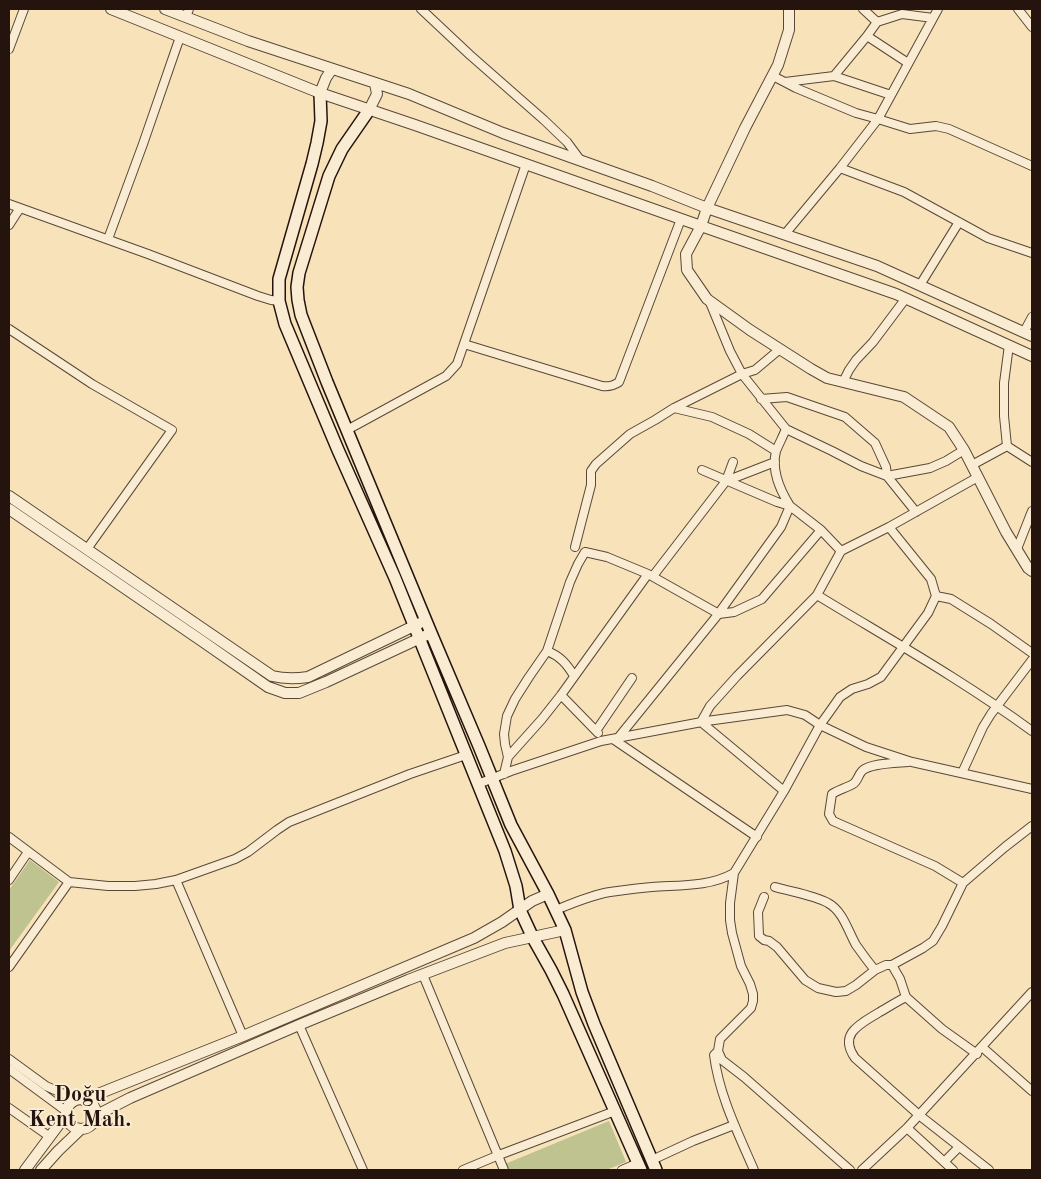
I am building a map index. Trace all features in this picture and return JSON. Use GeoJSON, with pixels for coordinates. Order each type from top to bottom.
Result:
{"type":"FeatureCollection","features":[{"type":"Feature","properties":{"kind":"main road"},"geometry":{"type":"LineString","coordinates":[[320,93],[321,121],[317,144],[279,279],[279,301],[284,324],[414,625],[505,851],[516,886],[520,910],[533,938],[552,970],[640,1167]]}},
{"type":"Feature","properties":{"kind":"main road"},"geometry":{"type":"LineString","coordinates":[[369,110],[342,149],[329,176],[299,273],[298,300],[301,315],[430,633],[515,834],[548,894],[565,930],[594,1024],[654,1165]]}},
{"type":"Feature","properties":{"kind":"street"},"geometry":{"type":"LineString","coordinates":[[9,49],[24,9]]}},
{"type":"Feature","properties":{"kind":"street"},"geometry":{"type":"LineString","coordinates":[[111,9],[320,93],[906,298],[1032,356]]}},
{"type":"Feature","properties":{"kind":"street"},"geometry":{"type":"LineString","coordinates":[[165,9],[188,13],[248,41],[409,94],[503,133],[652,186],[707,208],[878,266],[1028,334],[1032,316]]}},
{"type":"Feature","properties":{"kind":"street"},"geometry":{"type":"LineString","coordinates":[[421,9],[544,120],[567,142],[581,161]]}},
{"type":"Feature","properties":{"kind":"street"},"geometry":{"type":"LineString","coordinates":[[789,9],[789,30],[778,66],[745,128],[707,208],[701,226],[686,254],[687,270],[709,300],[730,351],[742,374],[786,429],[861,466],[887,476],[916,512]]}},
{"type":"Feature","properties":{"kind":"street"},"geometry":{"type":"LineString","coordinates":[[863,9],[877,22]]}},
{"type":"Feature","properties":{"kind":"street"},"geometry":{"type":"LineString","coordinates":[[785,234],[878,119],[938,9]]}},
{"type":"Feature","properties":{"kind":"street"},"geometry":{"type":"LineString","coordinates":[[1018,9],[1032,27]]}},
{"type":"Feature","properties":{"kind":"street"},"geometry":{"type":"LineString","coordinates":[[834,76],[877,22],[902,14],[933,18]]}},
{"type":"Feature","properties":{"kind":"street"},"geometry":{"type":"LineString","coordinates":[[867,36],[908,63]]}},
{"type":"Feature","properties":{"kind":"street"},"geometry":{"type":"LineString","coordinates":[[108,239],[180,37]]}},
{"type":"Feature","properties":{"kind":"street"},"geometry":{"type":"LineString","coordinates":[[320,93],[332,69]]}},
{"type":"Feature","properties":{"kind":"street"},"geometry":{"type":"LineString","coordinates":[[773,76],[856,113],[910,129],[936,126],[949,129],[1032,166]]}},
{"type":"Feature","properties":{"kind":"street"},"geometry":{"type":"LineString","coordinates":[[785,82],[834,76],[891,96]]}},
{"type":"Feature","properties":{"kind":"street"},"geometry":{"type":"LineString","coordinates":[[369,110],[377,94],[375,83]]}},
{"type":"Feature","properties":{"kind":"street"},"geometry":{"type":"LineString","coordinates":[[347,430],[446,376],[457,364],[526,164]]}},
{"type":"Feature","properties":{"kind":"street"},"geometry":{"type":"LineString","coordinates":[[840,168],[904,192],[988,238],[1032,253]]}},
{"type":"Feature","properties":{"kind":"street"},"geometry":{"type":"LineString","coordinates":[[9,204],[258,296],[279,301]]}},
{"type":"Feature","properties":{"kind":"street"},"geometry":{"type":"LineString","coordinates":[[9,225],[20,208]]}},
{"type":"Feature","properties":{"kind":"street"},"geometry":{"type":"LineString","coordinates":[[464,344],[602,386],[608,387],[615,384],[618,382],[681,219]]}},
{"type":"Feature","properties":{"kind":"street"},"geometry":{"type":"LineString","coordinates":[[920,285],[959,222]]}},
{"type":"Feature","properties":{"kind":"street"},"geometry":{"type":"LineString","coordinates":[[843,382],[856,360],[873,342],[906,298]]}},
{"type":"Feature","properties":{"kind":"street"},"geometry":{"type":"LineString","coordinates":[[709,300],[750,330],[827,378],[904,397],[949,427],[964,450],[1006,532],[1028,568],[1032,571]]}},
{"type":"Feature","properties":{"kind":"street"},"geometry":{"type":"LineString","coordinates":[[9,329],[92,384],[172,430],[86,549]]}},
{"type":"Feature","properties":{"kind":"street"},"geometry":{"type":"LineString","coordinates":[[1007,446],[1004,416],[1004,383],[1009,345]]}},
{"type":"Feature","properties":{"kind":"street"},"geometry":{"type":"LineString","coordinates":[[576,547],[591,485],[591,471],[596,464],[630,434],[674,408],[742,374],[755,370],[780,349]]}},
{"type":"Feature","properties":{"kind":"street"},"geometry":{"type":"LineString","coordinates":[[761,398],[787,397],[845,417],[875,443],[886,467],[887,476]]}},
{"type":"Feature","properties":{"kind":"street"},"geometry":{"type":"LineString","coordinates":[[674,408],[712,417],[749,434],[776,451]]}},
{"type":"Feature","properties":{"kind":"street"},"geometry":{"type":"LineString","coordinates":[[786,429],[776,451],[775,462],[781,490],[790,506]]}},
{"type":"Feature","properties":{"kind":"street"},"geometry":{"type":"LineString","coordinates":[[1007,446],[1032,462]]}},
{"type":"Feature","properties":{"kind":"street"},"geometry":{"type":"LineString","coordinates":[[972,465],[1007,446]]}},
{"type":"Feature","properties":{"kind":"street"},"geometry":{"type":"LineString","coordinates":[[887,476],[930,468],[964,450]]}},
{"type":"Feature","properties":{"kind":"street"},"geometry":{"type":"LineString","coordinates":[[508,757],[561,695],[650,575],[726,481],[733,462]]}},
{"type":"Feature","properties":{"kind":"street"},"geometry":{"type":"LineString","coordinates":[[726,481],[775,462]]}},
{"type":"Feature","properties":{"kind":"street"},"geometry":{"type":"LineString","coordinates":[[702,470],[790,506],[822,530],[841,551]]}},
{"type":"Feature","properties":{"kind":"street"},"geometry":{"type":"LineString","coordinates":[[701,722],[710,706],[737,676],[817,595],[841,551],[889,527],[978,477]]}},
{"type":"Feature","properties":{"kind":"street"},"geometry":{"type":"LineString","coordinates":[[9,496],[272,676],[297,679],[308,677],[426,620]]}},
{"type":"Feature","properties":{"kind":"street"},"geometry":{"type":"LineString","coordinates":[[615,738],[719,614],[781,526],[790,506]]}},
{"type":"Feature","properties":{"kind":"street"},"geometry":{"type":"LineString","coordinates":[[9,509],[268,687],[285,693],[298,693],[326,682],[430,633]]}},
{"type":"Feature","properties":{"kind":"street"},"geometry":{"type":"LineString","coordinates":[[1017,549],[1032,511]]}},
{"type":"Feature","properties":{"kind":"street"},"geometry":{"type":"LineString","coordinates":[[850,1170],[744,1076],[722,1060],[718,1051],[720,1039],[750,1008],[753,1001],[750,984],[741,966],[730,920],[734,873],[784,791],[820,725],[840,697],[852,689],[881,677],[928,613],[936,596],[931,580],[889,527]]}},
{"type":"Feature","properties":{"kind":"street"},"geometry":{"type":"LineString","coordinates":[[504,774],[508,757],[504,734],[507,716],[529,677],[547,651],[570,582],[585,552],[607,557],[650,575],[719,614],[734,612],[762,599],[822,530]]}},
{"type":"Feature","properties":{"kind":"street"},"geometry":{"type":"LineString","coordinates":[[775,569],[782,574]]}},
{"type":"Feature","properties":{"kind":"street"},"geometry":{"type":"LineString","coordinates":[[817,595],[997,706],[1032,731]]}},
{"type":"Feature","properties":{"kind":"street"},"geometry":{"type":"LineString","coordinates":[[936,596],[951,599],[1032,653]]}},
{"type":"Feature","properties":{"kind":"street"},"geometry":{"type":"LineString","coordinates":[[547,651],[562,660],[574,676]]}},
{"type":"Feature","properties":{"kind":"street"},"geometry":{"type":"LineString","coordinates":[[962,773],[982,727],[1032,660]]}},
{"type":"Feature","properties":{"kind":"street"},"geometry":{"type":"LineString","coordinates":[[596,731],[632,678]]}},
{"type":"Feature","properties":{"kind":"street"},"geometry":{"type":"LineString","coordinates":[[561,695],[604,740]]}},
{"type":"Feature","properties":{"kind":"street"},"geometry":{"type":"LineString","coordinates":[[478,784],[604,740],[701,722],[787,710],[805,715],[820,725],[866,747],[912,762],[1032,789]]}},
{"type":"Feature","properties":{"kind":"street"},"geometry":{"type":"LineString","coordinates":[[701,722],[784,791]]}},
{"type":"Feature","properties":{"kind":"street"},"geometry":{"type":"LineString","coordinates":[[615,738],[756,836]]}},
{"type":"Feature","properties":{"kind":"street"},"geometry":{"type":"LineString","coordinates":[[9,837],[69,882],[108,886],[156,884],[176,880],[235,859],[290,822],[410,774],[466,755]]}},
{"type":"Feature","properties":{"kind":"street"},"geometry":{"type":"LineString","coordinates":[[912,762],[866,768],[853,784],[839,789],[832,794],[829,814],[833,821],[935,866],[963,883]]}},
{"type":"Feature","properties":{"kind":"street"},"geometry":{"type":"LineString","coordinates":[[764,897],[758,912],[759,936],[776,947],[805,980],[818,988],[836,992],[846,991],[856,986],[875,970],[886,965],[892,965],[933,941],[963,883],[1032,826]]}},
{"type":"Feature","properties":{"kind":"street"},"geometry":{"type":"LineString","coordinates":[[9,880],[28,852]]}},
{"type":"Feature","properties":{"kind":"street"},"geometry":{"type":"LineString","coordinates":[[556,910],[588,897],[607,892],[713,882],[734,873]]}},
{"type":"Feature","properties":{"kind":"street"},"geometry":{"type":"LineString","coordinates":[[176,880],[243,1036]]}},
{"type":"Feature","properties":{"kind":"street"},"geometry":{"type":"LineString","coordinates":[[9,967],[69,882]]}},
{"type":"Feature","properties":{"kind":"street"},"geometry":{"type":"LineString","coordinates":[[776,887],[829,903],[842,918],[857,946],[875,970]]}},
{"type":"Feature","properties":{"kind":"street"},"geometry":{"type":"LineString","coordinates":[[25,1170],[50,1137],[66,1113],[70,1103],[243,1036],[474,938],[548,894]]}},
{"type":"Feature","properties":{"kind":"street"},"geometry":{"type":"LineString","coordinates":[[95,1116],[130,1098],[299,1024],[505,943],[565,930]]}},
{"type":"Feature","properties":{"kind":"street"},"geometry":{"type":"LineString","coordinates":[[892,965],[900,979],[906,997],[942,1029],[977,1054]]}},
{"type":"Feature","properties":{"kind":"street"},"geometry":{"type":"LineString","coordinates":[[424,975],[504,1170]]}},
{"type":"Feature","properties":{"kind":"street"},"geometry":{"type":"LineString","coordinates":[[862,1170],[907,1128],[1032,992]]}},
{"type":"Feature","properties":{"kind":"street"},"geometry":{"type":"LineString","coordinates":[[906,997],[856,1026],[850,1035],[849,1047],[854,1058],[919,1115],[989,1170]]}},
{"type":"Feature","properties":{"kind":"street"},"geometry":{"type":"LineString","coordinates":[[299,1024],[363,1170]]}},
{"type":"Feature","properties":{"kind":"street"},"geometry":{"type":"LineString","coordinates":[[982,1047],[1032,1090]]}},
{"type":"Feature","properties":{"kind":"street"},"geometry":{"type":"LineString","coordinates":[[718,1051],[714,1054],[715,1063],[727,1109],[754,1170]]}},
{"type":"Feature","properties":{"kind":"street"},"geometry":{"type":"LineString","coordinates":[[9,1059],[46,1086],[87,1101],[93,1107],[95,1116],[90,1126],[81,1129],[41,1170]]}},
{"type":"Feature","properties":{"kind":"street"},"geometry":{"type":"LineString","coordinates":[[9,1069],[66,1113],[70,1124],[81,1129]]}},
{"type":"Feature","properties":{"kind":"street"},"geometry":{"type":"LineString","coordinates":[[9,1108],[50,1137]]}},
{"type":"Feature","properties":{"kind":"street"},"geometry":{"type":"LineString","coordinates":[[463,1170],[614,1111]]}},
{"type":"Feature","properties":{"kind":"street"},"geometry":{"type":"LineString","coordinates":[[654,1165],[694,1141],[734,1125]]}},
{"type":"Feature","properties":{"kind":"street"},"geometry":{"type":"LineString","coordinates":[[907,1128],[953,1170]]}},
{"type":"Feature","properties":{"kind":"street"},"geometry":{"type":"LineString","coordinates":[[944,1162],[959,1146]]}},
{"type":"Feature","properties":{"kind":"street"},"geometry":{"type":"LineString","coordinates":[[622,1170],[640,1167]]}},
{"type":"Feature","properties":{"kind":"green space"},"geometry":{"type":"Polygon","coordinates":[[[30,860],[59,882],[9,951],[9,890],[30,860]]]}},
{"type":"Feature","properties":{"kind":"green space"},"geometry":{"type":"Polygon","coordinates":[[[609,1121],[626,1162],[606,1170],[507,1170],[505,1164],[609,1121]]]}},
{"type":"Feature","properties":{"kind":"district","name":"Doğu Kent Mah."},"geometry":{"type":"Point","coordinates":[80,1108]}}]}
